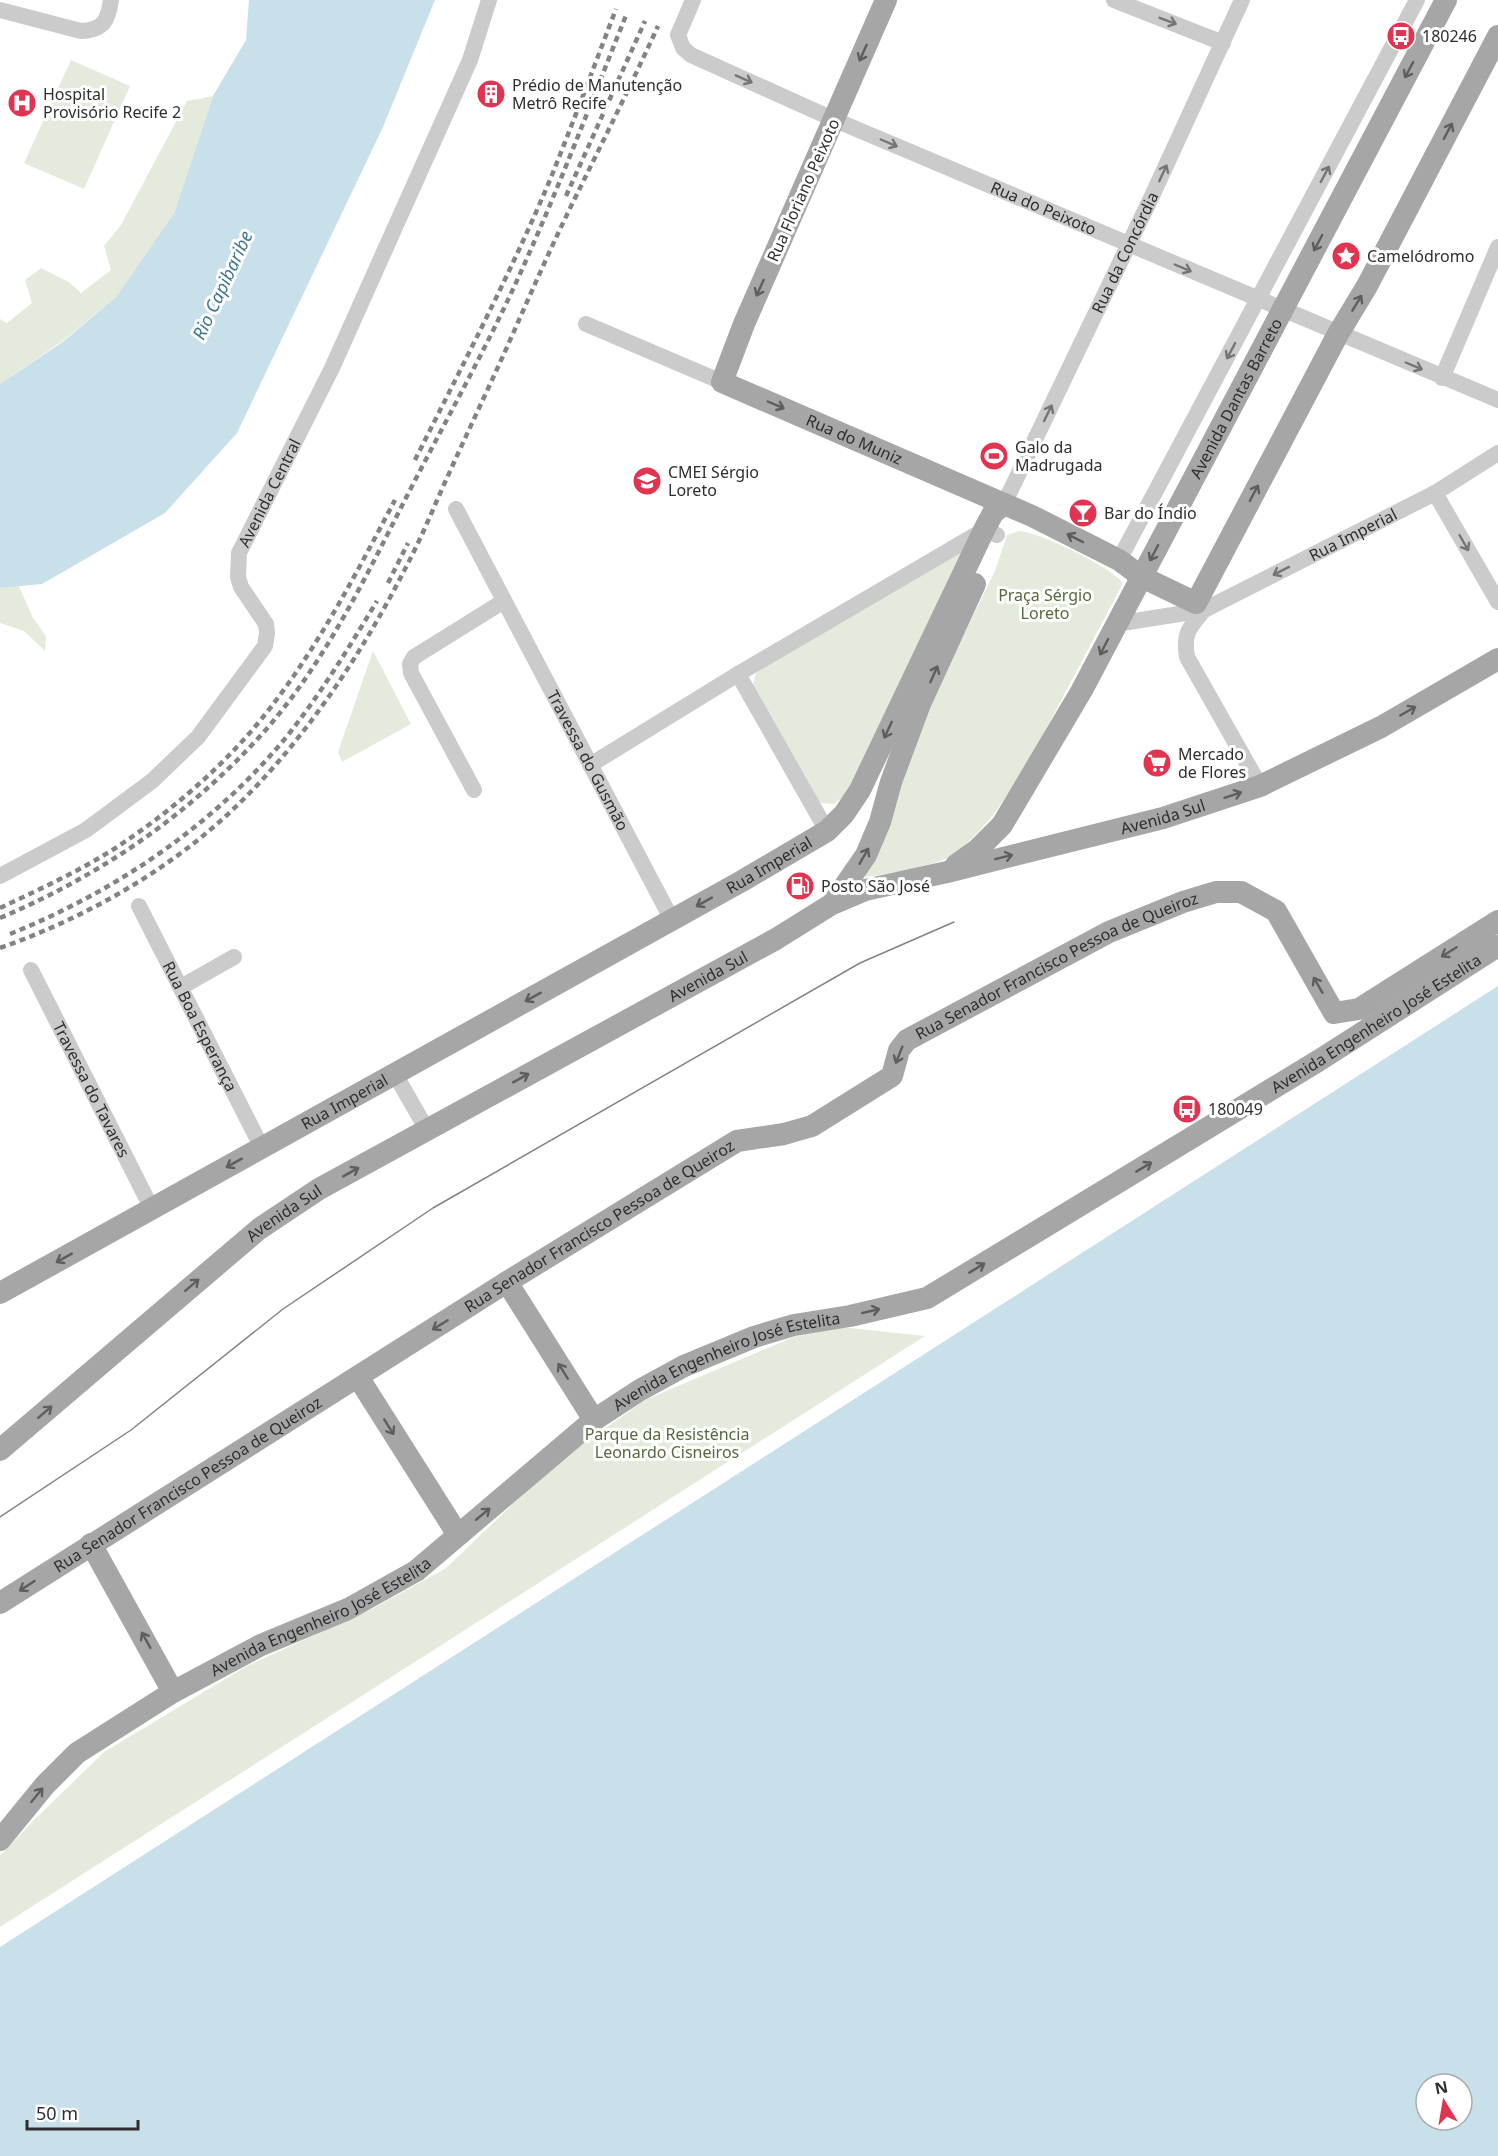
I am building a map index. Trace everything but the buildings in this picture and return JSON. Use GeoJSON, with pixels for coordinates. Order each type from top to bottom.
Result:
{"type":"FeatureCollection","features":[{"type":"Feature","properties":{"kind":"main road","name":"Rua Floriano Peixoto"},"geometry":{"type":"LineString","coordinates":[[722,382],[744,324],[886,0]]}},
{"type":"Feature","properties":{"kind":"main road","name":"Avenida Dantas Barreto"},"geometry":{"type":"LineString","coordinates":[[947,872],[977,850],[1002,825],[1082,690],[1446,0]]}},
{"type":"Feature","properties":{"kind":"main road"},"geometry":{"type":"LineString","coordinates":[[1119,560],[1142,577],[1200,607],[1338,334],[1367,286],[1498,36]]}},
{"type":"Feature","properties":{"kind":"main road","name":"Rua do Muniz"},"geometry":{"type":"LineString","coordinates":[[722,382],[969,488],[1119,560]]}},
{"type":"Feature","properties":{"kind":"main road"},"geometry":{"type":"LineString","coordinates":[[969,488],[979,503],[989,530]]}},
{"type":"Feature","properties":{"kind":"main road","name":"Rua Imperial"},"geometry":{"type":"LineString","coordinates":[[0,1293],[672,920],[827,831],[844,814],[860,790],[989,530],[1004,518],[1004,504]]}},
{"type":"Feature","properties":{"kind":"main road","name":"Rua Imperial"},"geometry":{"type":"LineString","coordinates":[[832,904],[866,855],[880,822],[891,782],[920,704],[989,530]]}},
{"type":"Feature","properties":{"kind":"main road","name":"Avenida Sul"},"geometry":{"type":"LineString","coordinates":[[0,1450],[259,1228],[319,1189],[776,939],[832,904],[865,890],[1163,818],[1260,786],[1381,727],[1498,659]]}},
{"type":"Feature","properties":{"kind":"main road","name":"Rua Senador Francisco Pessoa de Queiroz"},"geometry":{"type":"LineString","coordinates":[[0,1603],[507,1282],[737,1141],[784,1134],[812,1126],[892,1076],[899,1050],[907,1040],[1109,932],[1216,891],[1241,892],[1276,911],[1334,1013]]}},
{"type":"Feature","properties":{"kind":"main road","name":"Avenida Engenheiro José Estelita"},"geometry":{"type":"LineString","coordinates":[[1334,1013],[1359,1009],[1498,921]]}},
{"type":"Feature","properties":{"kind":"main road","name":"Avenida Engenheiro José Estelita"},"geometry":{"type":"LineString","coordinates":[[0,1840],[45,1785],[77,1753],[173,1692],[261,1645],[348,1609],[416,1571],[594,1420],[640,1390],[684,1366],[754,1337],[795,1325],[850,1316],[927,1298],[1318,1061],[1498,946]]}},
{"type":"Feature","properties":{"kind":"main road"},"geometry":{"type":"LineString","coordinates":[[1318,1061],[1335,1038],[1334,1013]]}},
{"type":"Feature","properties":{"kind":"main road"},"geometry":{"type":"LineString","coordinates":[[507,1282],[594,1420]]}},
{"type":"Feature","properties":{"kind":"main road"},"geometry":{"type":"LineString","coordinates":[[358,1377],[458,1535]]}},
{"type":"Feature","properties":{"kind":"main road"},"geometry":{"type":"LineString","coordinates":[[91,1544],[173,1692]]}},
{"type":"Feature","properties":{"kind":"street"},"geometry":{"type":"LineString","coordinates":[[0,10],[81,31],[93,30],[103,24],[108,17],[111,0]]}},
{"type":"Feature","properties":{"kind":"street","name":"Avenida Central"},"geometry":{"type":"LineString","coordinates":[[0,876],[86,830],[152,781],[198,737],[265,646],[266,624],[241,587],[238,577],[239,554],[332,368],[470,60],[489,0]]}},
{"type":"Feature","properties":{"kind":"street","name":"Rua do Peixoto"},"geometry":{"type":"LineString","coordinates":[[693,0],[678,35],[683,48],[691,55],[835,120],[1498,400]]}},
{"type":"Feature","properties":{"kind":"street"},"geometry":{"type":"LineString","coordinates":[[1114,0],[1222,43]]}},
{"type":"Feature","properties":{"kind":"street","name":"Rua da Concórdia"},"geometry":{"type":"LineString","coordinates":[[1004,504],[1129,245],[1242,0]]}},
{"type":"Feature","properties":{"kind":"street","name":"Avenida Dantas Barreto"},"geometry":{"type":"LineString","coordinates":[[1119,560],[1418,0]]}},
{"type":"Feature","properties":{"kind":"street"},"geometry":{"type":"LineString","coordinates":[[1443,378],[1498,247]]}},
{"type":"Feature","properties":{"kind":"street","name":"Rua do Muniz"},"geometry":{"type":"LineString","coordinates":[[586,324],[722,382]]}},
{"type":"Feature","properties":{"kind":"street","name":"Rua Imperial"},"geometry":{"type":"LineString","coordinates":[[1116,624],[1200,607],[1435,493],[1498,453]]}},
{"type":"Feature","properties":{"kind":"street"},"geometry":{"type":"LineString","coordinates":[[1435,493],[1498,602]]}},
{"type":"Feature","properties":{"kind":"street","name":"Travessa do Gusmão"},"geometry":{"type":"LineString","coordinates":[[456,509],[672,920]]}},
{"type":"Feature","properties":{"kind":"street"},"geometry":{"type":"LineString","coordinates":[[590,765],[738,674],[989,530]]}},
{"type":"Feature","properties":{"kind":"street"},"geometry":{"type":"LineString","coordinates":[[474,790],[411,673],[410,664],[414,657],[504,601]]}},
{"type":"Feature","properties":{"kind":"street"},"geometry":{"type":"LineString","coordinates":[[1200,607],[1187,630],[1185,643],[1187,657],[1260,786]]}},
{"type":"Feature","properties":{"kind":"street"},"geometry":{"type":"LineString","coordinates":[[738,674],[827,831]]}},
{"type":"Feature","properties":{"kind":"street","name":"Rua Boa Esperança"},"geometry":{"type":"LineString","coordinates":[[139,906],[262,1148]]}},
{"type":"Feature","properties":{"kind":"street"},"geometry":{"type":"LineString","coordinates":[[181,987],[234,957]]}},
{"type":"Feature","properties":{"kind":"street","name":"Travessa do Tavares"},"geometry":{"type":"LineString","coordinates":[[31,970],[152,1209]]}},
{"type":"Feature","properties":{"kind":"street"},"geometry":{"type":"LineString","coordinates":[[395,1074],[427,1130]]}},
{"type":"Feature","properties":{"kind":"green space"},"geometry":{"type":"Polygon","coordinates":[[[71,60],[130,86],[84,189],[24,163],[71,60]]]}},
{"type":"Feature","properties":{"kind":"green space"},"geometry":{"type":"Polygon","coordinates":[[[213,96],[174,213],[116,297],[64,340],[0,384],[0,319],[7,323],[32,303],[25,280],[41,268],[69,282],[81,293],[111,270],[104,246],[121,225],[187,101],[213,96]]]}},
{"type":"Feature","properties":{"kind":"green space","name":"Praça Sérgio Loreto"},"geometry":{"type":"Polygon","coordinates":[[[1019,531],[1042,537],[1074,551],[1105,568],[1123,583],[1026,767],[981,829],[959,850],[940,861],[866,877],[864,876],[919,726],[995,571],[1007,535],[1019,531]]]}},
{"type":"Feature","properties":{"kind":"green space","name":"Praça Sérgio Loreto"},"geometry":{"type":"Polygon","coordinates":[[[954,551],[964,552],[854,783],[834,804],[820,803],[753,686],[755,675],[759,670],[954,551]]]}},
{"type":"Feature","properties":{"kind":"green space"},"geometry":{"type":"Polygon","coordinates":[[[18,584],[33,618],[46,636],[45,651],[24,631],[0,623],[0,588],[18,584]]]}},
{"type":"Feature","properties":{"kind":"green space"},"geometry":{"type":"Polygon","coordinates":[[[373,651],[411,724],[342,762],[338,752],[373,651]]]}},
{"type":"Feature","properties":{"kind":"green space","name":"Parque da Resistência Leonardo Cisneiros"},"geometry":{"type":"Polygon","coordinates":[[[822,1325],[925,1336],[0,1927],[0,1856],[104,1752],[247,1666],[372,1609],[446,1568],[554,1465],[645,1400],[822,1325]]]}},
{"type":"Feature","properties":{"kind":"water","name":"Rio Capibaribe"},"geometry":{"type":"Polygon","coordinates":[[[249,0],[435,0],[383,127],[237,433],[165,513],[42,584],[0,588],[0,384],[64,341],[116,297],[174,213],[213,96],[246,40],[249,0]]]}},
{"type":"Feature","properties":{"kind":"water"},"geometry":{"type":"Polygon","coordinates":[[[1498,986],[1498,2156],[0,2156],[0,1947],[1498,986]]]}},
{"type":"Feature","properties":{"kind":"tram line"},"geometry":{"type":"LineString","coordinates":[[0,1517],[131,1430],[283,1309],[433,1208],[860,963],[954,922]]}},
{"type":"Feature","properties":{"kind":"railway"},"geometry":{"type":"LineString","coordinates":[[415,460],[520,248],[560,154],[616,9]]}},
{"type":"Feature","properties":{"kind":"railway"},"geometry":{"type":"LineString","coordinates":[[0,918],[73,882],[142,840],[174,816],[235,763],[286,706],[344,616],[502,313],[558,185],[627,13]]}},
{"type":"Feature","properties":{"kind":"railway"},"geometry":{"type":"LineString","coordinates":[[566,196],[645,21]]}},
{"type":"Feature","properties":{"kind":"railway"},"geometry":{"type":"LineString","coordinates":[[0,948],[91,909],[176,857],[227,815],[254,789],[279,761],[326,700],[369,635],[415,549],[559,231],[658,26]]}},
{"type":"Feature","properties":{"kind":"railway"},"geometry":{"type":"LineString","coordinates":[[0,908],[74,872],[139,832],[202,782],[240,744],[258,724],[308,655],[339,604],[395,500]]}},
{"type":"Feature","properties":{"kind":"railway"},"geometry":{"type":"LineString","coordinates":[[388,583],[408,543]]}},
{"type":"Feature","properties":{"kind":"railway"},"geometry":{"type":"LineString","coordinates":[[10,934],[49,917],[123,877],[158,854],[225,802],[283,741],[309,707],[377,601]]}},
{"type":"Feature","properties":{"kind":"place","name":"180246"},"geometry":{"type":"Point","coordinates":[1401,36]}},
{"type":"Feature","properties":{"kind":"place","name":"Prédio de Manutenção Metrô Recife"},"geometry":{"type":"Point","coordinates":[491,94]}},
{"type":"Feature","properties":{"kind":"place","name":"Hospital Provisório Recife 2"},"geometry":{"type":"Point","coordinates":[22,103]}},
{"type":"Feature","properties":{"kind":"place","name":"Camelódromo"},"geometry":{"type":"Point","coordinates":[1346,256]}},
{"type":"Feature","properties":{"kind":"place","name":"Galo da Madrugada"},"geometry":{"type":"Point","coordinates":[994,456]}},
{"type":"Feature","properties":{"kind":"place","name":"CMEI Sérgio Loreto"},"geometry":{"type":"Point","coordinates":[647,481]}},
{"type":"Feature","properties":{"kind":"place","name":"Bar do Índio"},"geometry":{"type":"Point","coordinates":[1083,513]}},
{"type":"Feature","properties":{"kind":"place","name":"Mercado de Flores"},"geometry":{"type":"Point","coordinates":[1157,763]}},
{"type":"Feature","properties":{"kind":"place","name":"Posto São José"},"geometry":{"type":"Point","coordinates":[800,886]}},
{"type":"Feature","properties":{"kind":"place","name":"180049"},"geometry":{"type":"Point","coordinates":[1187,1109]}}]}
